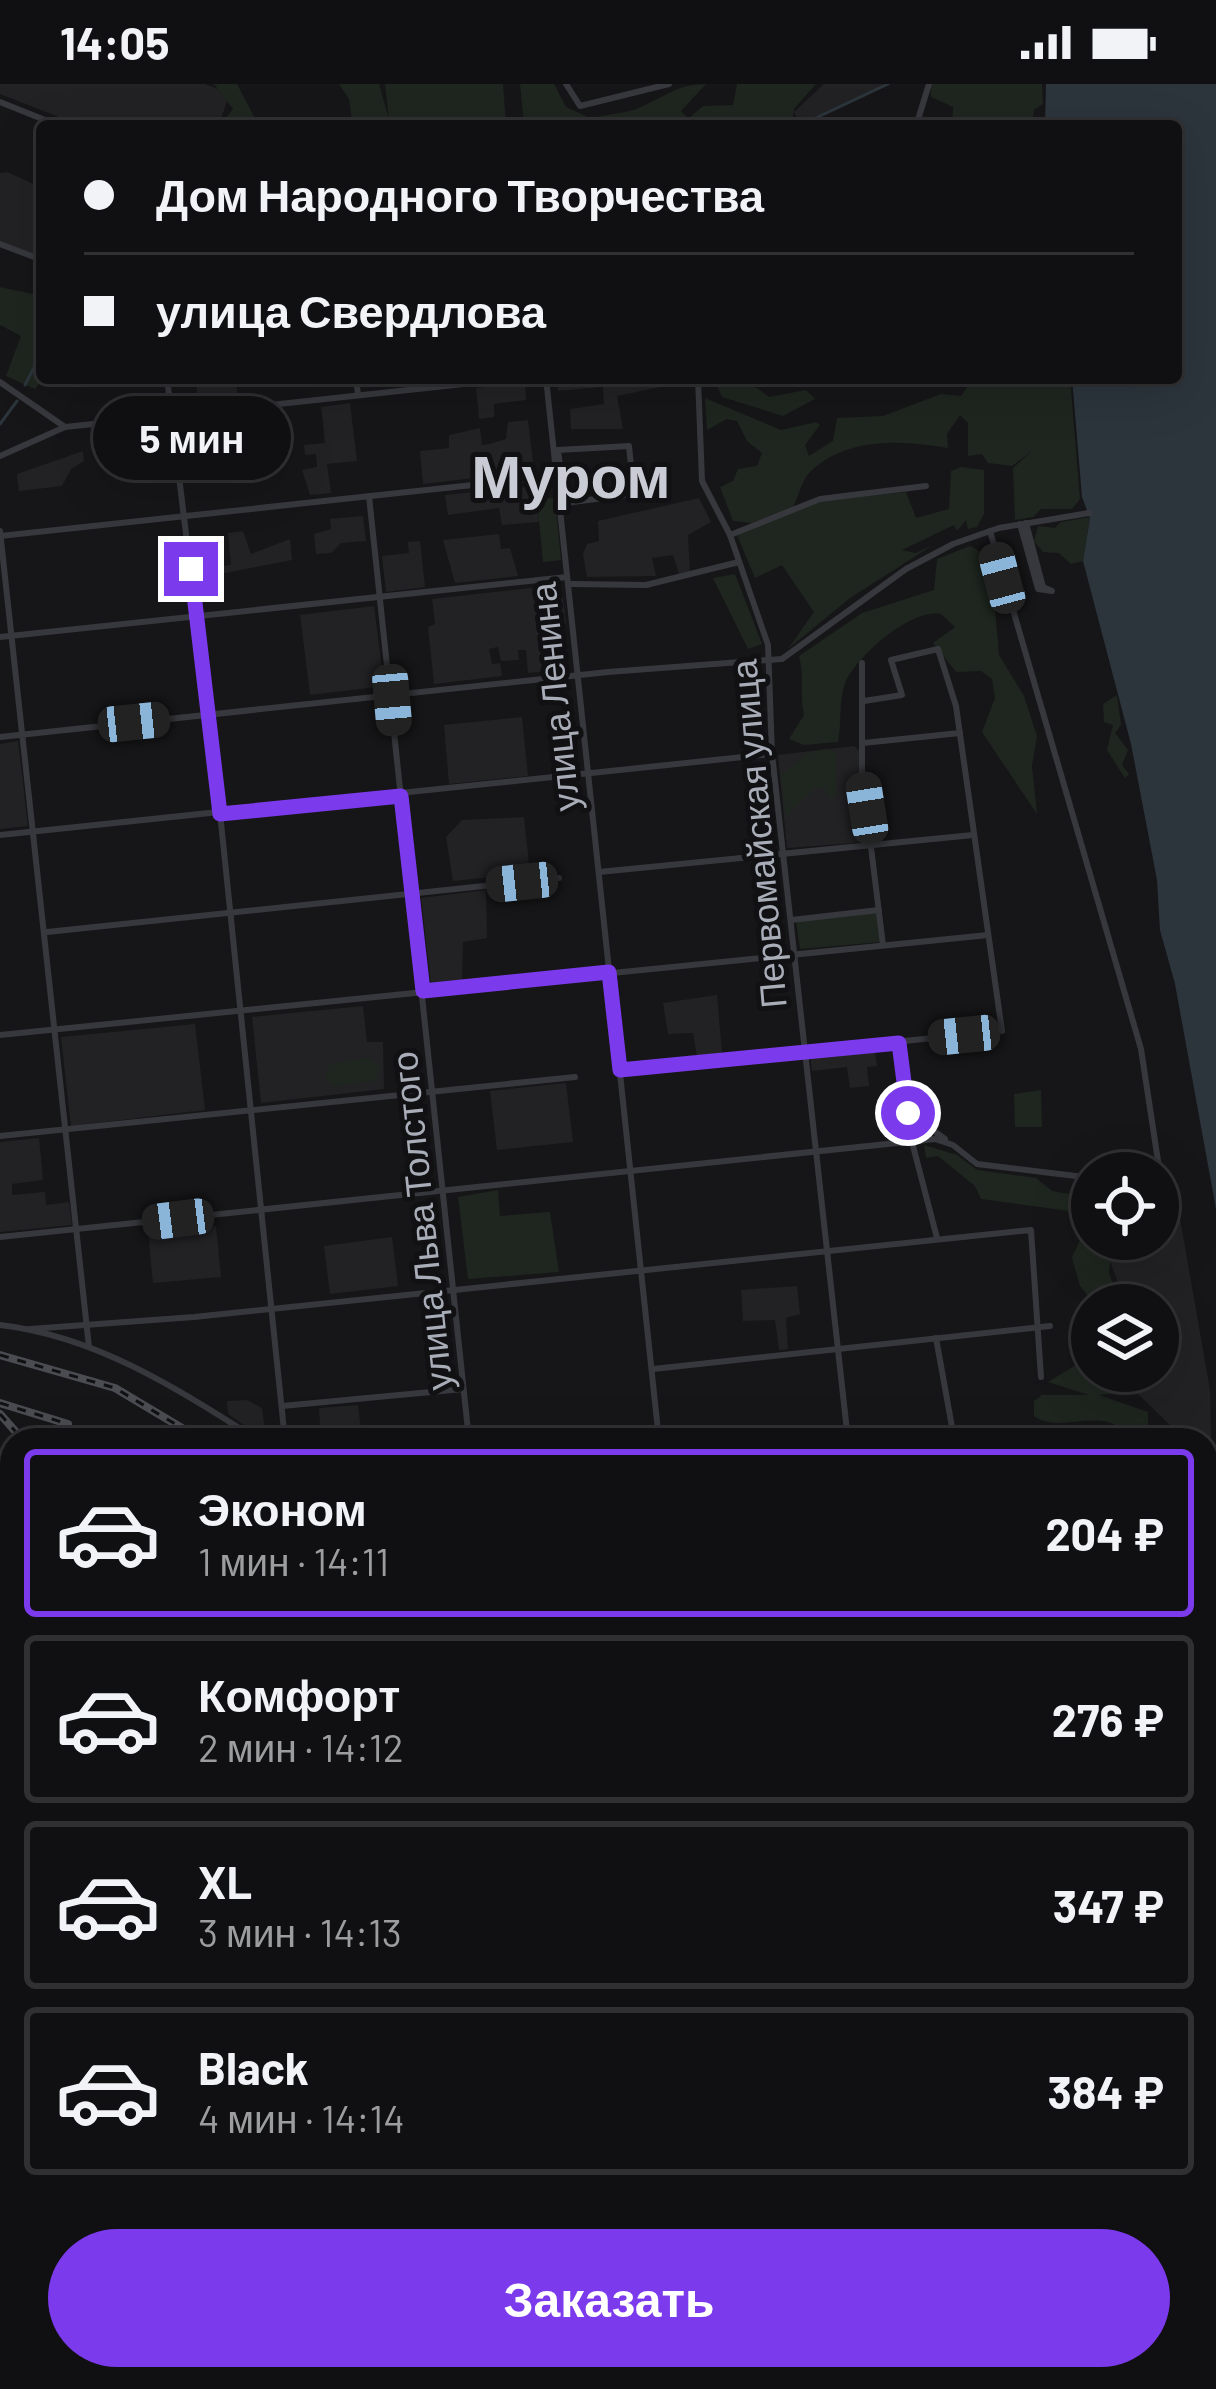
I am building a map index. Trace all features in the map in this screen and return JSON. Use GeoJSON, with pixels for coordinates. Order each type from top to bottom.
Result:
{"type":"FeatureCollection","features":[{"type":"Feature","properties":{"kind":"street"},"geometry":{"type":"LineString","coordinates":[[566,84],[580,106],[669,84]]}},
{"type":"Feature","properties":{"kind":"street"},"geometry":{"type":"LineString","coordinates":[[918,120],[929,84]]}},
{"type":"Feature","properties":{"kind":"street"},"geometry":{"type":"LineString","coordinates":[[0,102],[45,120]]}},
{"type":"Feature","properties":{"kind":"street"},"geometry":{"type":"LineString","coordinates":[[0,244],[36,258]]}},
{"type":"Feature","properties":{"kind":"street"},"geometry":{"type":"LineString","coordinates":[[0,382],[64,427]]}},
{"type":"Feature","properties":{"kind":"street"},"geometry":{"type":"LineString","coordinates":[[168,384],[220,814],[285,1428]]}},
{"type":"Feature","properties":{"kind":"street"},"geometry":{"type":"LineString","coordinates":[[357,384],[358,395]]}},
{"type":"Feature","properties":{"kind":"street"},"geometry":{"type":"LineString","coordinates":[[0,456],[64,427],[463,384]]}},
{"type":"Feature","properties":{"kind":"street","name":"улица Ленина"},"geometry":{"type":"LineString","coordinates":[[547,384],[658,1428]]}},
{"type":"Feature","properties":{"kind":"street","name":"Первомайская улица"},"geometry":{"type":"LineString","coordinates":[[698,384],[702,481],[730,535],[768,645],[773,754],[847,1428]]}},
{"type":"Feature","properties":{"kind":"street"},"geometry":{"type":"LineString","coordinates":[[628,446],[634,494],[567,503],[558,450],[628,446]]}},
{"type":"Feature","properties":{"kind":"street"},"geometry":{"type":"LineString","coordinates":[[89,1347],[80,1229],[0,534],[557,476]]}},
{"type":"Feature","properties":{"kind":"street"},"geometry":{"type":"LineString","coordinates":[[730,535],[820,500],[926,486]]}},
{"type":"Feature","properties":{"kind":"street","name":"улица Льва Толстого"},"geometry":{"type":"LineString","coordinates":[[369,496],[468,1428]]}},
{"type":"Feature","properties":{"kind":"street"},"geometry":{"type":"LineString","coordinates":[[567,503],[579,504]]}},
{"type":"Feature","properties":{"kind":"street"},"geometry":{"type":"LineString","coordinates":[[0,737],[579,675],[768,660],[797,651],[905,569],[990,530],[1089,513]]}},
{"type":"Feature","properties":{"kind":"street"},"geometry":{"type":"LineString","coordinates":[[1023,523],[1043,587],[1052,591],[1038,590],[1023,523]]}},
{"type":"Feature","properties":{"kind":"street"},"geometry":{"type":"LineString","coordinates":[[990,530],[1141,1049],[1157,1152]]}},
{"type":"Feature","properties":{"kind":"street"},"geometry":{"type":"LineString","coordinates":[[0,638],[570,581],[646,585],[739,562]]}},
{"type":"Feature","properties":{"kind":"street"},"geometry":{"type":"LineString","coordinates":[[620,1070],[1002,1031],[960,733],[938,649],[891,660],[902,695],[864,701]]}},
{"type":"Feature","properties":{"kind":"street"},"geometry":{"type":"LineString","coordinates":[[862,663],[862,743],[883,945]]}},
{"type":"Feature","properties":{"kind":"street"},"geometry":{"type":"LineString","coordinates":[[862,743],[960,733]]}},
{"type":"Feature","properties":{"kind":"street"},"geometry":{"type":"LineString","coordinates":[[0,835],[773,754]]}},
{"type":"Feature","properties":{"kind":"street"},"geometry":{"type":"LineString","coordinates":[[599,872],[974,835]]}},
{"type":"Feature","properties":{"kind":"street"},"geometry":{"type":"LineString","coordinates":[[47,932],[559,878]]}},
{"type":"Feature","properties":{"kind":"street"},"geometry":{"type":"LineString","coordinates":[[791,920],[879,910]]}},
{"type":"Feature","properties":{"kind":"street"},"geometry":{"type":"LineString","coordinates":[[0,1035],[988,934]]}},
{"type":"Feature","properties":{"kind":"street"},"geometry":{"type":"LineString","coordinates":[[899,1043],[912,1142],[938,1238]]}},
{"type":"Feature","properties":{"kind":"street"},"geometry":{"type":"LineString","coordinates":[[0,1136],[574,1077]]}},
{"type":"Feature","properties":{"kind":"street"},"geometry":{"type":"LineString","coordinates":[[908,1113],[977,1164],[1071,1175]]}},
{"type":"Feature","properties":{"kind":"street"},"geometry":{"type":"LineString","coordinates":[[0,1237],[815,1150],[912,1142],[953,1145]]}},
{"type":"Feature","properties":{"kind":"street"},"geometry":{"type":"LineString","coordinates":[[30,1329],[87,1327],[1030,1230],[1041,1376]]}},
{"type":"Feature","properties":{"kind":"street"},"geometry":{"type":"LineString","coordinates":[[0,1325],[89,1347],[168,1383],[239,1428]]}},
{"type":"Feature","properties":{"kind":"street"},"geometry":{"type":"LineString","coordinates":[[653,1369],[1050,1327]]}},
{"type":"Feature","properties":{"kind":"street"},"geometry":{"type":"LineString","coordinates":[[937,1338],[952,1428]]}},
{"type":"Feature","properties":{"kind":"street"},"geometry":{"type":"LineString","coordinates":[[282,1406],[464,1389]]}},
{"type":"Feature","properties":{"kind":"shaded area"},"geometry":{"type":"Polygon","coordinates":[[[0,84],[205,84],[230,94],[220,120],[67,120],[0,94],[0,84]]]}},
{"type":"Feature","properties":{"kind":"shaded area"},"geometry":{"type":"Polygon","coordinates":[[[214,84],[237,84],[256,120],[225,120],[233,109],[214,84]]]}},
{"type":"Feature","properties":{"kind":"shaded area"},"geometry":{"type":"Polygon","coordinates":[[[339,84],[379,84],[389,119],[385,84],[503,84],[506,120],[352,120],[349,99],[339,84]]]}},
{"type":"Feature","properties":{"kind":"shaded area"},"geometry":{"type":"Polygon","coordinates":[[[520,84],[554,84],[566,107],[592,119],[636,109],[680,88],[706,84],[681,111],[688,119],[703,106],[733,105],[737,84],[816,84],[794,109],[792,120],[523,120],[520,84]]]}},
{"type":"Feature","properties":{"kind":"shaded area"},"geometry":{"type":"Polygon","coordinates":[[[824,84],[890,84],[809,120],[798,120],[794,112],[824,84]]]}},
{"type":"Feature","properties":{"kind":"shaded area"},"geometry":{"type":"Polygon","coordinates":[[[931,84],[1042,84],[1043,104],[1034,110],[1033,120],[952,120],[953,107],[931,97],[931,84]]]}},
{"type":"Feature","properties":{"kind":"shaded area"},"geometry":{"type":"Polygon","coordinates":[[[1046,84],[1216,84],[1216,1209],[1175,984],[1160,930],[1157,880],[1131,744],[1083,561],[1090,518],[1082,497],[1073,384],[1182,384],[1182,120],[1045,120],[1046,84]]]}},
{"type":"Feature","properties":{"kind":"shaded area"},"geometry":{"type":"Polygon","coordinates":[[[0,173],[36,185],[36,256],[0,241],[0,173]]]}},
{"type":"Feature","properties":{"kind":"shaded area"},"geometry":{"type":"Polygon","coordinates":[[[0,287],[36,295],[35,389],[6,376],[21,336],[0,325],[0,287]]]}},
{"type":"Feature","properties":{"kind":"shaded area"},"geometry":{"type":"Polygon","coordinates":[[[236,384],[238,402],[199,407],[196,385],[236,384]]]}},
{"type":"Feature","properties":{"kind":"shaded area"},"geometry":{"type":"Polygon","coordinates":[[[525,384],[526,400],[494,404],[494,417],[479,419],[476,388],[525,384]]]}},
{"type":"Feature","properties":{"kind":"shaded area"},"geometry":{"type":"Polygon","coordinates":[[[557,384],[675,384],[617,396],[623,429],[571,429],[570,409],[604,404],[603,387],[558,391],[557,384]]]}},
{"type":"Feature","properties":{"kind":"shaded area"},"geometry":{"type":"Polygon","coordinates":[[[717,384],[757,388],[769,397],[806,390],[815,399],[783,416],[722,397],[717,384]]]}},
{"type":"Feature","properties":{"kind":"shaded area"},"geometry":{"type":"Polygon","coordinates":[[[970,384],[1070,384],[1080,499],[1072,509],[1041,509],[1033,517],[1015,520],[1013,468],[1032,451],[1012,466],[988,463],[982,454],[968,456],[968,423],[960,415],[947,434],[948,448],[894,443],[840,452],[810,472],[793,507],[752,523],[733,521],[720,487],[733,481],[738,469],[757,466],[762,453],[747,441],[737,421],[727,419],[707,430],[705,398],[781,430],[816,422],[820,425],[805,445],[809,456],[833,441],[837,418],[883,416],[941,394],[961,396],[970,384]]]}},
{"type":"Feature","properties":{"kind":"shaded area"},"geometry":{"type":"Polygon","coordinates":[[[350,403],[357,461],[327,464],[331,493],[310,495],[302,470],[317,467],[316,454],[305,455],[304,445],[325,443],[321,407],[350,403]]]}},
{"type":"Feature","properties":{"kind":"shaded area"},"geometry":{"type":"Polygon","coordinates":[[[528,420],[534,471],[423,484],[420,451],[449,448],[449,435],[480,428],[482,445],[490,444],[506,439],[508,422],[528,420]]]}},
{"type":"Feature","properties":{"kind":"shaded area"},"geometry":{"type":"Polygon","coordinates":[[[83,451],[84,461],[71,469],[62,486],[19,491],[17,474],[83,451]]]}},
{"type":"Feature","properties":{"kind":"shaded area"},"geometry":{"type":"Polygon","coordinates":[[[961,467],[984,470],[984,514],[977,527],[968,529],[966,520],[957,531],[954,525],[902,550],[916,553],[933,545],[850,598],[788,649],[814,612],[782,565],[755,578],[737,535],[821,501],[906,492],[916,518],[949,509],[951,471],[961,467]]]}},
{"type":"Feature","properties":{"kind":"shaded area"},"geometry":{"type":"Polygon","coordinates":[[[535,486],[539,522],[502,525],[499,508],[448,515],[445,495],[535,486]]]}},
{"type":"Feature","properties":{"kind":"shaded area"},"geometry":{"type":"Polygon","coordinates":[[[555,498],[561,560],[543,562],[537,499],[555,498]]]}},
{"type":"Feature","properties":{"kind":"shaded area"},"geometry":{"type":"Polygon","coordinates":[[[699,498],[711,522],[688,535],[690,572],[679,574],[673,555],[652,558],[656,576],[587,577],[583,554],[587,544],[599,541],[598,521],[699,498]]]}},
{"type":"Feature","properties":{"kind":"shaded area"},"geometry":{"type":"Polygon","coordinates":[[[363,516],[366,541],[341,543],[331,553],[316,554],[314,534],[331,529],[330,519],[363,516]]]}},
{"type":"Feature","properties":{"kind":"shaded area"},"geometry":{"type":"Polygon","coordinates":[[[1090,517],[1083,561],[1071,564],[1059,553],[1043,552],[1034,541],[1038,526],[1055,528],[1061,522],[1090,517]]]}},
{"type":"Feature","properties":{"kind":"shaded area"},"geometry":{"type":"Polygon","coordinates":[[[243,531],[251,554],[290,539],[292,560],[199,578],[198,569],[231,565],[228,533],[243,531]]]}},
{"type":"Feature","properties":{"kind":"shaded area"},"geometry":{"type":"Polygon","coordinates":[[[499,534],[501,549],[510,548],[518,576],[455,583],[443,540],[499,534]]]}},
{"type":"Feature","properties":{"kind":"shaded area"},"geometry":{"type":"Polygon","coordinates":[[[420,541],[425,587],[386,592],[382,556],[409,553],[408,542],[420,541]]]}},
{"type":"Feature","properties":{"kind":"shaded area"},"geometry":{"type":"Polygon","coordinates":[[[970,546],[988,556],[999,655],[1024,696],[1037,736],[1032,766],[1037,814],[982,732],[995,698],[992,679],[981,671],[956,672],[933,643],[955,627],[941,614],[901,626],[853,670],[842,696],[838,742],[804,745],[789,739],[804,715],[799,656],[862,613],[934,590],[937,559],[970,546]]]}},
{"type":"Feature","properties":{"kind":"shaded area"},"geometry":{"type":"Polygon","coordinates":[[[735,574],[762,644],[748,649],[713,578],[735,574]]]}},
{"type":"Feature","properties":{"kind":"shaded area"},"geometry":{"type":"Polygon","coordinates":[[[548,586],[563,599],[566,624],[543,627],[553,671],[528,673],[526,650],[518,650],[519,660],[501,661],[498,647],[489,649],[492,664],[500,663],[502,676],[434,684],[428,627],[435,624],[432,599],[548,586]]]}},
{"type":"Feature","properties":{"kind":"shaded area"},"geometry":{"type":"Polygon","coordinates":[[[374,606],[384,686],[310,695],[300,615],[374,606]]]}},
{"type":"Feature","properties":{"kind":"shaded area"},"geometry":{"type":"Polygon","coordinates":[[[1117,695],[1121,725],[1115,733],[1128,750],[1122,765],[1129,774],[1125,778],[1107,750],[1113,725],[1104,722],[1103,704],[1117,695]]]}},
{"type":"Feature","properties":{"kind":"shaded area"},"geometry":{"type":"Polygon","coordinates":[[[522,717],[528,776],[449,784],[444,725],[522,717]]]}},
{"type":"Feature","properties":{"kind":"shaded area"},"geometry":{"type":"Polygon","coordinates":[[[18,741],[28,826],[0,829],[0,744],[18,741]]]}},
{"type":"Feature","properties":{"kind":"shaded area"},"geometry":{"type":"Polygon","coordinates":[[[854,746],[860,752],[867,842],[787,848],[778,755],[854,746]]]}},
{"type":"Feature","properties":{"kind":"shaded area"},"geometry":{"type":"Polygon","coordinates":[[[825,749],[836,752],[836,797],[830,799],[825,788],[816,788],[786,817],[781,775],[806,754],[825,749]]]}},
{"type":"Feature","properties":{"kind":"shaded area"},"geometry":{"type":"Polygon","coordinates":[[[524,817],[530,873],[453,881],[446,837],[462,820],[524,817]]]}},
{"type":"Feature","properties":{"kind":"shaded area"},"geometry":{"type":"Polygon","coordinates":[[[486,890],[487,938],[463,942],[462,980],[431,984],[421,898],[486,890]]]}},
{"type":"Feature","properties":{"kind":"shaded area"},"geometry":{"type":"Polygon","coordinates":[[[878,912],[881,942],[800,949],[796,921],[878,912]]]}},
{"type":"Feature","properties":{"kind":"shaded area"},"geometry":{"type":"Polygon","coordinates":[[[717,995],[722,1053],[697,1056],[693,1033],[668,1034],[663,1003],[717,995]]]}},
{"type":"Feature","properties":{"kind":"shaded area"},"geometry":{"type":"Polygon","coordinates":[[[363,1006],[367,1042],[383,1042],[384,1089],[261,1103],[252,1017],[363,1006]]]}},
{"type":"Feature","properties":{"kind":"shaded area"},"geometry":{"type":"Polygon","coordinates":[[[195,1024],[205,1110],[71,1126],[61,1037],[195,1024]]]}},
{"type":"Feature","properties":{"kind":"shaded area"},"geometry":{"type":"Polygon","coordinates":[[[874,1046],[877,1066],[867,1067],[869,1086],[850,1088],[847,1067],[812,1071],[810,1054],[874,1046]]]}},
{"type":"Feature","properties":{"kind":"shaded area"},"geometry":{"type":"Polygon","coordinates":[[[368,1058],[381,1066],[375,1081],[334,1086],[325,1078],[330,1064],[368,1058]]]}},
{"type":"Feature","properties":{"kind":"shaded area"},"geometry":{"type":"Polygon","coordinates":[[[566,1083],[573,1142],[497,1150],[490,1091],[566,1083]]]}},
{"type":"Feature","properties":{"kind":"shaded area"},"geometry":{"type":"Polygon","coordinates":[[[1041,1090],[1042,1127],[1015,1127],[1014,1094],[1041,1090]]]}},
{"type":"Feature","properties":{"kind":"shaded area"},"geometry":{"type":"Polygon","coordinates":[[[39,1138],[43,1180],[12,1184],[12,1195],[45,1192],[46,1205],[69,1202],[72,1225],[0,1232],[0,1142],[39,1138]]]}},
{"type":"Feature","properties":{"kind":"shaded area"},"geometry":{"type":"Polygon","coordinates":[[[924,1145],[957,1155],[977,1170],[1036,1178],[1052,1191],[1071,1194],[1071,1211],[981,1199],[975,1186],[938,1156],[926,1158],[924,1145]]]}},
{"type":"Feature","properties":{"kind":"shaded area"},"geometry":{"type":"Polygon","coordinates":[[[498,1190],[500,1216],[550,1212],[559,1272],[468,1279],[458,1197],[498,1190]]]}},
{"type":"Feature","properties":{"kind":"shaded area"},"geometry":{"type":"Polygon","coordinates":[[[1179,1212],[1210,1390],[1211,1428],[1171,1428],[1137,1393],[1179,1392],[1179,1284],[1118,1284],[1110,1260],[1179,1260],[1179,1212]]]}},
{"type":"Feature","properties":{"kind":"shaded area"},"geometry":{"type":"Polygon","coordinates":[[[216,1226],[221,1277],[153,1283],[148,1232],[216,1226]]]}},
{"type":"Feature","properties":{"kind":"shaded area"},"geometry":{"type":"Polygon","coordinates":[[[392,1237],[398,1286],[330,1294],[324,1246],[392,1237]]]}},
{"type":"Feature","properties":{"kind":"shaded area"},"geometry":{"type":"Polygon","coordinates":[[[1073,1260],[1111,1260],[1113,1284],[1079,1284],[1073,1260]]]}},
{"type":"Feature","properties":{"kind":"shaded area"},"geometry":{"type":"Polygon","coordinates":[[[797,1286],[800,1314],[786,1318],[788,1349],[779,1350],[775,1320],[743,1321],[741,1290],[797,1286]]]}},
{"type":"Feature","properties":{"kind":"shaded area"},"geometry":{"type":"Polygon","coordinates":[[[1071,1368],[1071,1389],[1048,1382],[1071,1368]]]}},
{"type":"Feature","properties":{"kind":"shaded area"},"geometry":{"type":"Polygon","coordinates":[[[1080,1392],[1122,1392],[1099,1395],[1148,1412],[1148,1428],[1119,1428],[1097,1421],[1057,1423],[1034,1416],[1034,1401],[1042,1395],[1089,1395],[1080,1392]]]}},
{"type":"Feature","properties":{"kind":"shaded area"},"geometry":{"type":"Polygon","coordinates":[[[247,1400],[262,1408],[264,1428],[248,1428],[228,1414],[227,1401],[247,1400]]]}},
{"type":"Feature","properties":{"kind":"shaded area"},"geometry":{"type":"Polygon","coordinates":[[[358,1405],[361,1428],[320,1428],[319,1408],[358,1405]]]}},
{"type":"Feature","properties":{"kind":"waterway"},"geometry":{"type":"LineString","coordinates":[[812,120],[888,84]]}},
{"type":"Feature","properties":{"kind":"waterway"},"geometry":{"type":"LineString","coordinates":[[25,385],[36,364]]}},
{"type":"Feature","properties":{"kind":"waterway"},"geometry":{"type":"LineString","coordinates":[[0,424],[17,401]]}},
{"type":"Feature","properties":{"kind":"railway"},"geometry":{"type":"LineString","coordinates":[[0,1355],[115,1388],[182,1428]]}},
{"type":"Feature","properties":{"kind":"railway"},"geometry":{"type":"LineString","coordinates":[[0,1403],[68,1424]]}},
{"type":"Feature","properties":{"kind":"railway"},"geometry":{"type":"LineString","coordinates":[[0,1414],[12,1428]]}},
{"type":"Feature","properties":{"kind":"district","name":"Муром"},"geometry":{"type":"Point","coordinates":[571,474]}},
{"type":"Feature","properties":{"kind":"route"},"geometry":{"type":"LineString","coordinates":[[191,569],[220,814],[401,796],[423,991],[609,972],[620,1070],[899,1043],[908,1113]]}}]}
